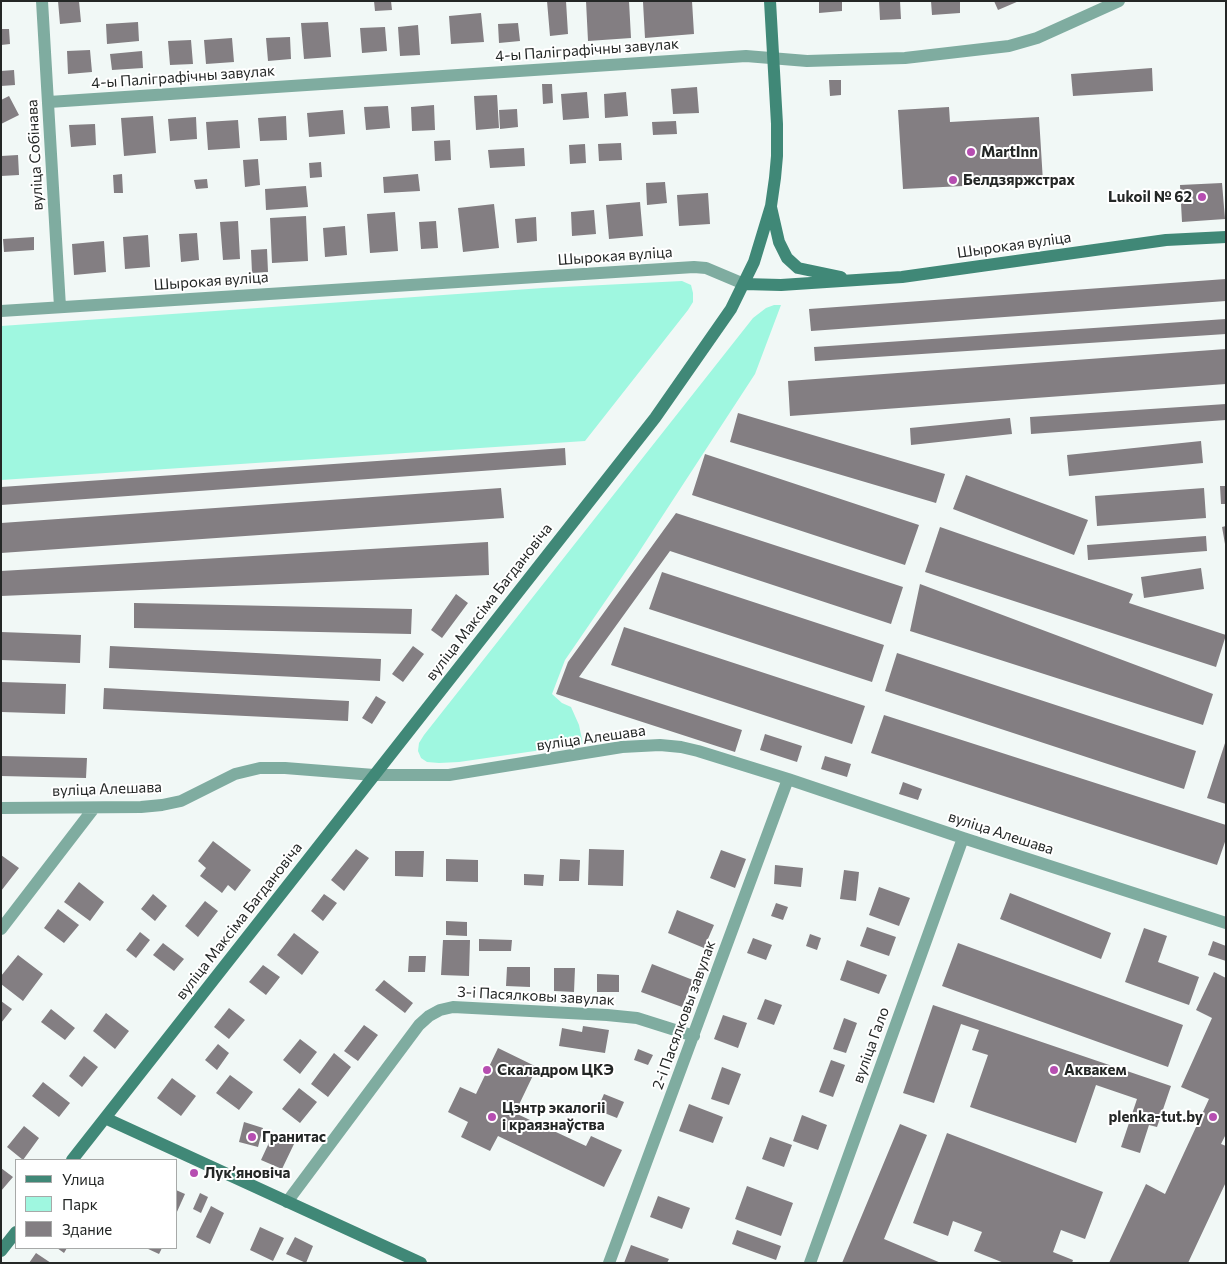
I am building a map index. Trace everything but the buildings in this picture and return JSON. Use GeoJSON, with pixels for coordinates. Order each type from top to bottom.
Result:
{"type":"FeatureCollection","features":[{"type":"Feature","properties":{"kind":"main road","name":"вуліца Максіма Багдановіча"},"geometry":{"type":"LineString","coordinates":[[73,1159],[655,418],[731,309],[754,262],[771,206],[777,156],[770,1]]}},
{"type":"Feature","properties":{"kind":"main road"},"geometry":{"type":"LineString","coordinates":[[771,206],[779,242],[787,258],[798,268],[858,280]]}},
{"type":"Feature","properties":{"kind":"main road","name":"Шырокая вуліца"},"geometry":{"type":"LineString","coordinates":[[744,284],[781,285],[920,274],[1166,240],[1226,237]]}},
{"type":"Feature","properties":{"kind":"main road"},"geometry":{"type":"LineString","coordinates":[[106,1118],[421,1263]]}},
{"type":"Feature","properties":{"kind":"main road"},"geometry":{"type":"LineString","coordinates":[[1,1251],[15,1233]]}},
{"type":"Feature","properties":{"kind":"street","name":"вуліца Собінава"},"geometry":{"type":"LineString","coordinates":[[42,1],[60,307]]}},
{"type":"Feature","properties":{"kind":"street","name":"4-ы Паліграфічны завулак"},"geometry":{"type":"LineString","coordinates":[[49,102],[746,56],[807,61],[905,58],[1009,46],[1037,38],[1119,1]]}},
{"type":"Feature","properties":{"kind":"street","name":"Шырокая вуліца"},"geometry":{"type":"LineString","coordinates":[[1,311],[694,267],[706,268],[744,284]]}},
{"type":"Feature","properties":{"kind":"street","name":"вуліца Алешава"},"geometry":{"type":"LineString","coordinates":[[1,808],[141,807],[171,803],[181,801],[235,774],[260,768],[285,768],[374,775],[449,775],[622,747],[660,745],[698,751],[788,779],[1226,923]]}},
{"type":"Feature","properties":{"kind":"street","name":"2-і Пасялковы завулак"},"geometry":{"type":"LineString","coordinates":[[609,1263],[788,779]]}},
{"type":"Feature","properties":{"kind":"street"},"geometry":{"type":"LineString","coordinates":[[1,929],[94,808]]}},
{"type":"Feature","properties":{"kind":"street","name":"вуліца Гало"},"geometry":{"type":"LineString","coordinates":[[810,1263],[963,838]]}},
{"type":"Feature","properties":{"kind":"street","name":"3-і Пасялковы завулак"},"geometry":{"type":"LineString","coordinates":[[287,1202],[419,1025],[429,1016],[440,1010],[453,1007],[617,1016],[636,1018],[694,1036]]}},
{"type":"Feature","properties":{"kind":"green space"},"geometry":{"type":"Polygon","coordinates":[[[682,281],[691,285],[693,302],[585,441],[1,480],[1,326],[543,288],[682,281]]]}},
{"type":"Feature","properties":{"kind":"green space"},"geometry":{"type":"Polygon","coordinates":[[[781,305],[755,374],[637,555],[565,660],[552,694],[562,703],[571,707],[579,725],[583,744],[459,762],[427,762],[421,758],[418,751],[419,743],[424,735],[753,318],[766,308],[781,305]]]}},
{"type":"Feature","properties":{"kind":"place","name":"MartInn"},"geometry":{"type":"Point","coordinates":[971,152]}},
{"type":"Feature","properties":{"kind":"place","name":"Белдзяржстрах"},"geometry":{"type":"Point","coordinates":[953,180]}},
{"type":"Feature","properties":{"kind":"place","name":"Lukoil № 62"},"geometry":{"type":"Point","coordinates":[1202,197]}},
{"type":"Feature","properties":{"kind":"place","name":"Скаладром ЦКЭ"},"geometry":{"type":"Point","coordinates":[487,1070]}},
{"type":"Feature","properties":{"kind":"place","name":"Аквакем"},"geometry":{"type":"Point","coordinates":[1054,1070]}},
{"type":"Feature","properties":{"kind":"place","name":"Цэнтр экалогіі і краязнаўства"},"geometry":{"type":"Point","coordinates":[492,1117]}},
{"type":"Feature","properties":{"kind":"place","name":"plenka-tut.by"},"geometry":{"type":"Point","coordinates":[1213,1117]}},
{"type":"Feature","properties":{"kind":"place","name":"Гранитас"},"geometry":{"type":"Point","coordinates":[252,1137]}},
{"type":"Feature","properties":{"kind":"place","name":"Лукʼяновіча"},"geometry":{"type":"Point","coordinates":[194,1173]}}]}
